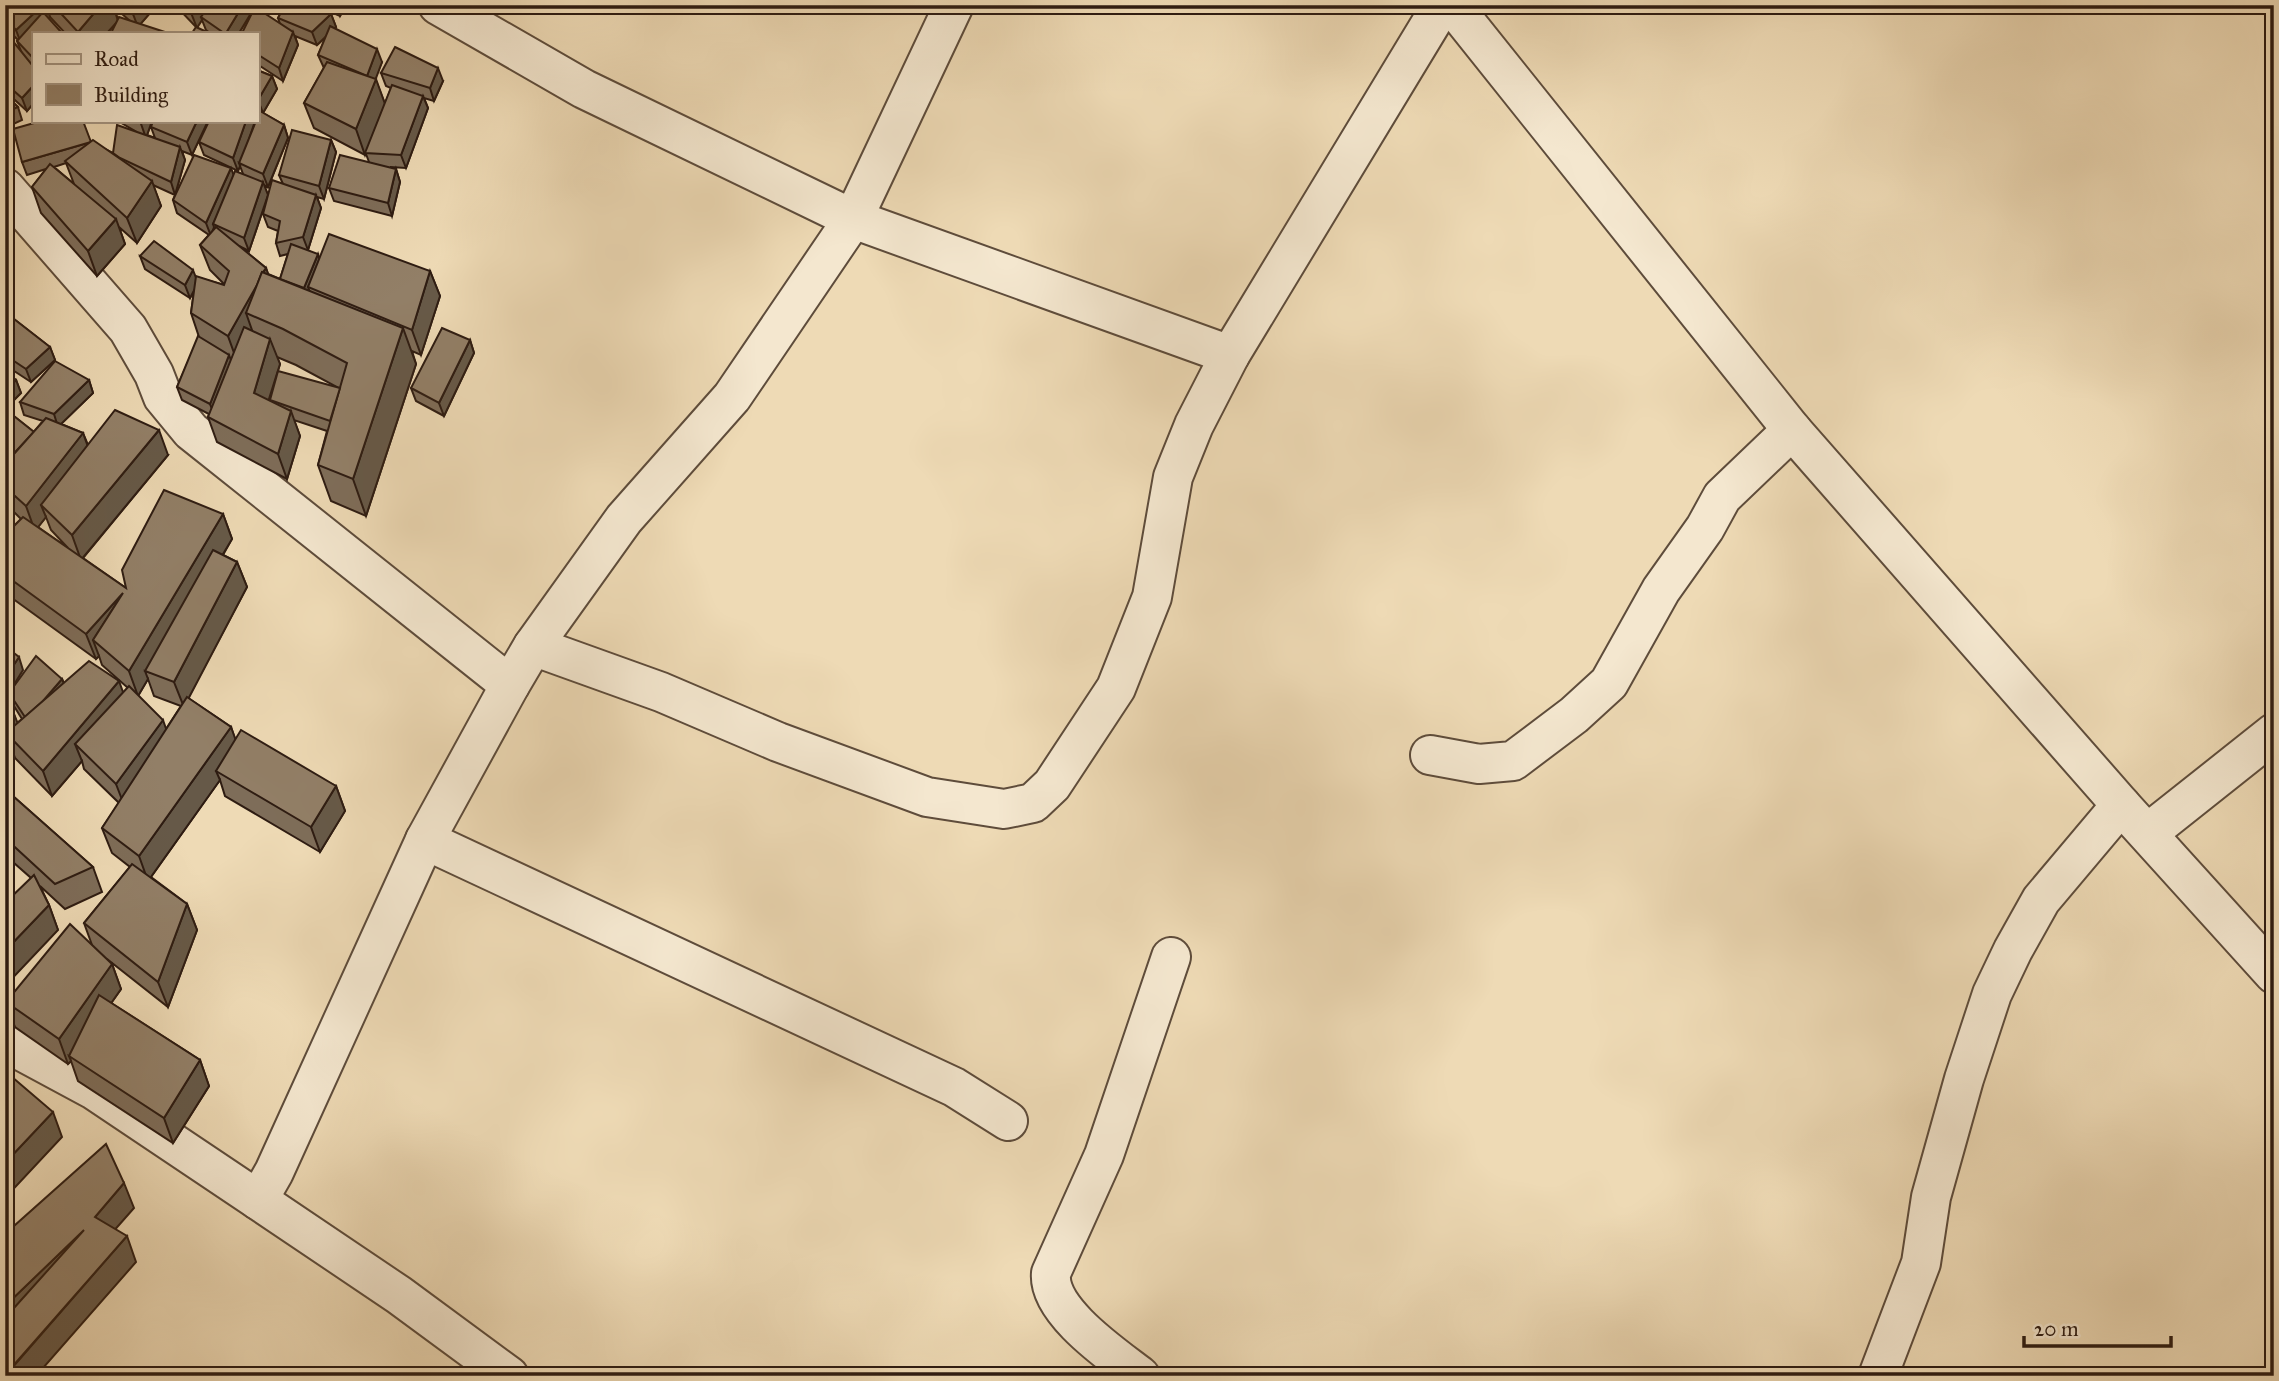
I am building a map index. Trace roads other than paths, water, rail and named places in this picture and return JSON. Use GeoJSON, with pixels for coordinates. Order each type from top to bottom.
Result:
{"type":"FeatureCollection","features":[{"type":"Feature","properties":{"kind":"street"},"geometry":{"type":"LineString","coordinates":[[438,5],[584,89],[853,219],[1230,355]]}},
{"type":"Feature","properties":{"kind":"street"},"geometry":{"type":"LineString","coordinates":[[533,646],[661,692],[778,742],[927,797],[1004,809],[1033,803],[1052,785],[1116,688],[1152,597],[1173,477],[1194,425],[1230,355],[1443,5]]}},
{"type":"Feature","properties":{"kind":"street"},"geometry":{"type":"LineString","coordinates":[[1452,5],[1792,430],[2121,805],[2274,974]]}},
{"type":"Feature","properties":{"kind":"street"},"geometry":{"type":"LineString","coordinates":[[258,1200],[274,1172],[425,840],[510,684],[533,646],[624,519],[732,397],[853,219],[948,8]]}},
{"type":"Feature","properties":{"kind":"street"},"geometry":{"type":"LineString","coordinates":[[5,188],[128,329],[154,373],[163,397],[191,431],[510,684]]}},
{"type":"Feature","properties":{"kind":"street"},"geometry":{"type":"LineString","coordinates":[[1430,755],[1479,764],[1513,761],[1574,715],[1609,683],[1661,590],[1705,528],[1722,496],[1792,430]]}},
{"type":"Feature","properties":{"kind":"street"},"geometry":{"type":"LineString","coordinates":[[2148,833],[2274,733]]}},
{"type":"Feature","properties":{"kind":"street"},"geometry":{"type":"LineString","coordinates":[[1878,1376],[1922,1263],[1931,1197],[1964,1079],[1993,994],[2013,950],[2041,900],[2121,805]]}},
{"type":"Feature","properties":{"kind":"street"},"geometry":{"type":"LineString","coordinates":[[425,840],[943,1081],[1008,1121]]}},
{"type":"Feature","properties":{"kind":"street"},"geometry":{"type":"LineString","coordinates":[[1140,1376],[1060,1307],[1050,1282],[1051,1273],[1104,1155],[1171,957]]}},
{"type":"Feature","properties":{"kind":"street"},"geometry":{"type":"LineString","coordinates":[[5,1042],[94,1090],[399,1295],[509,1376]]}}]}
